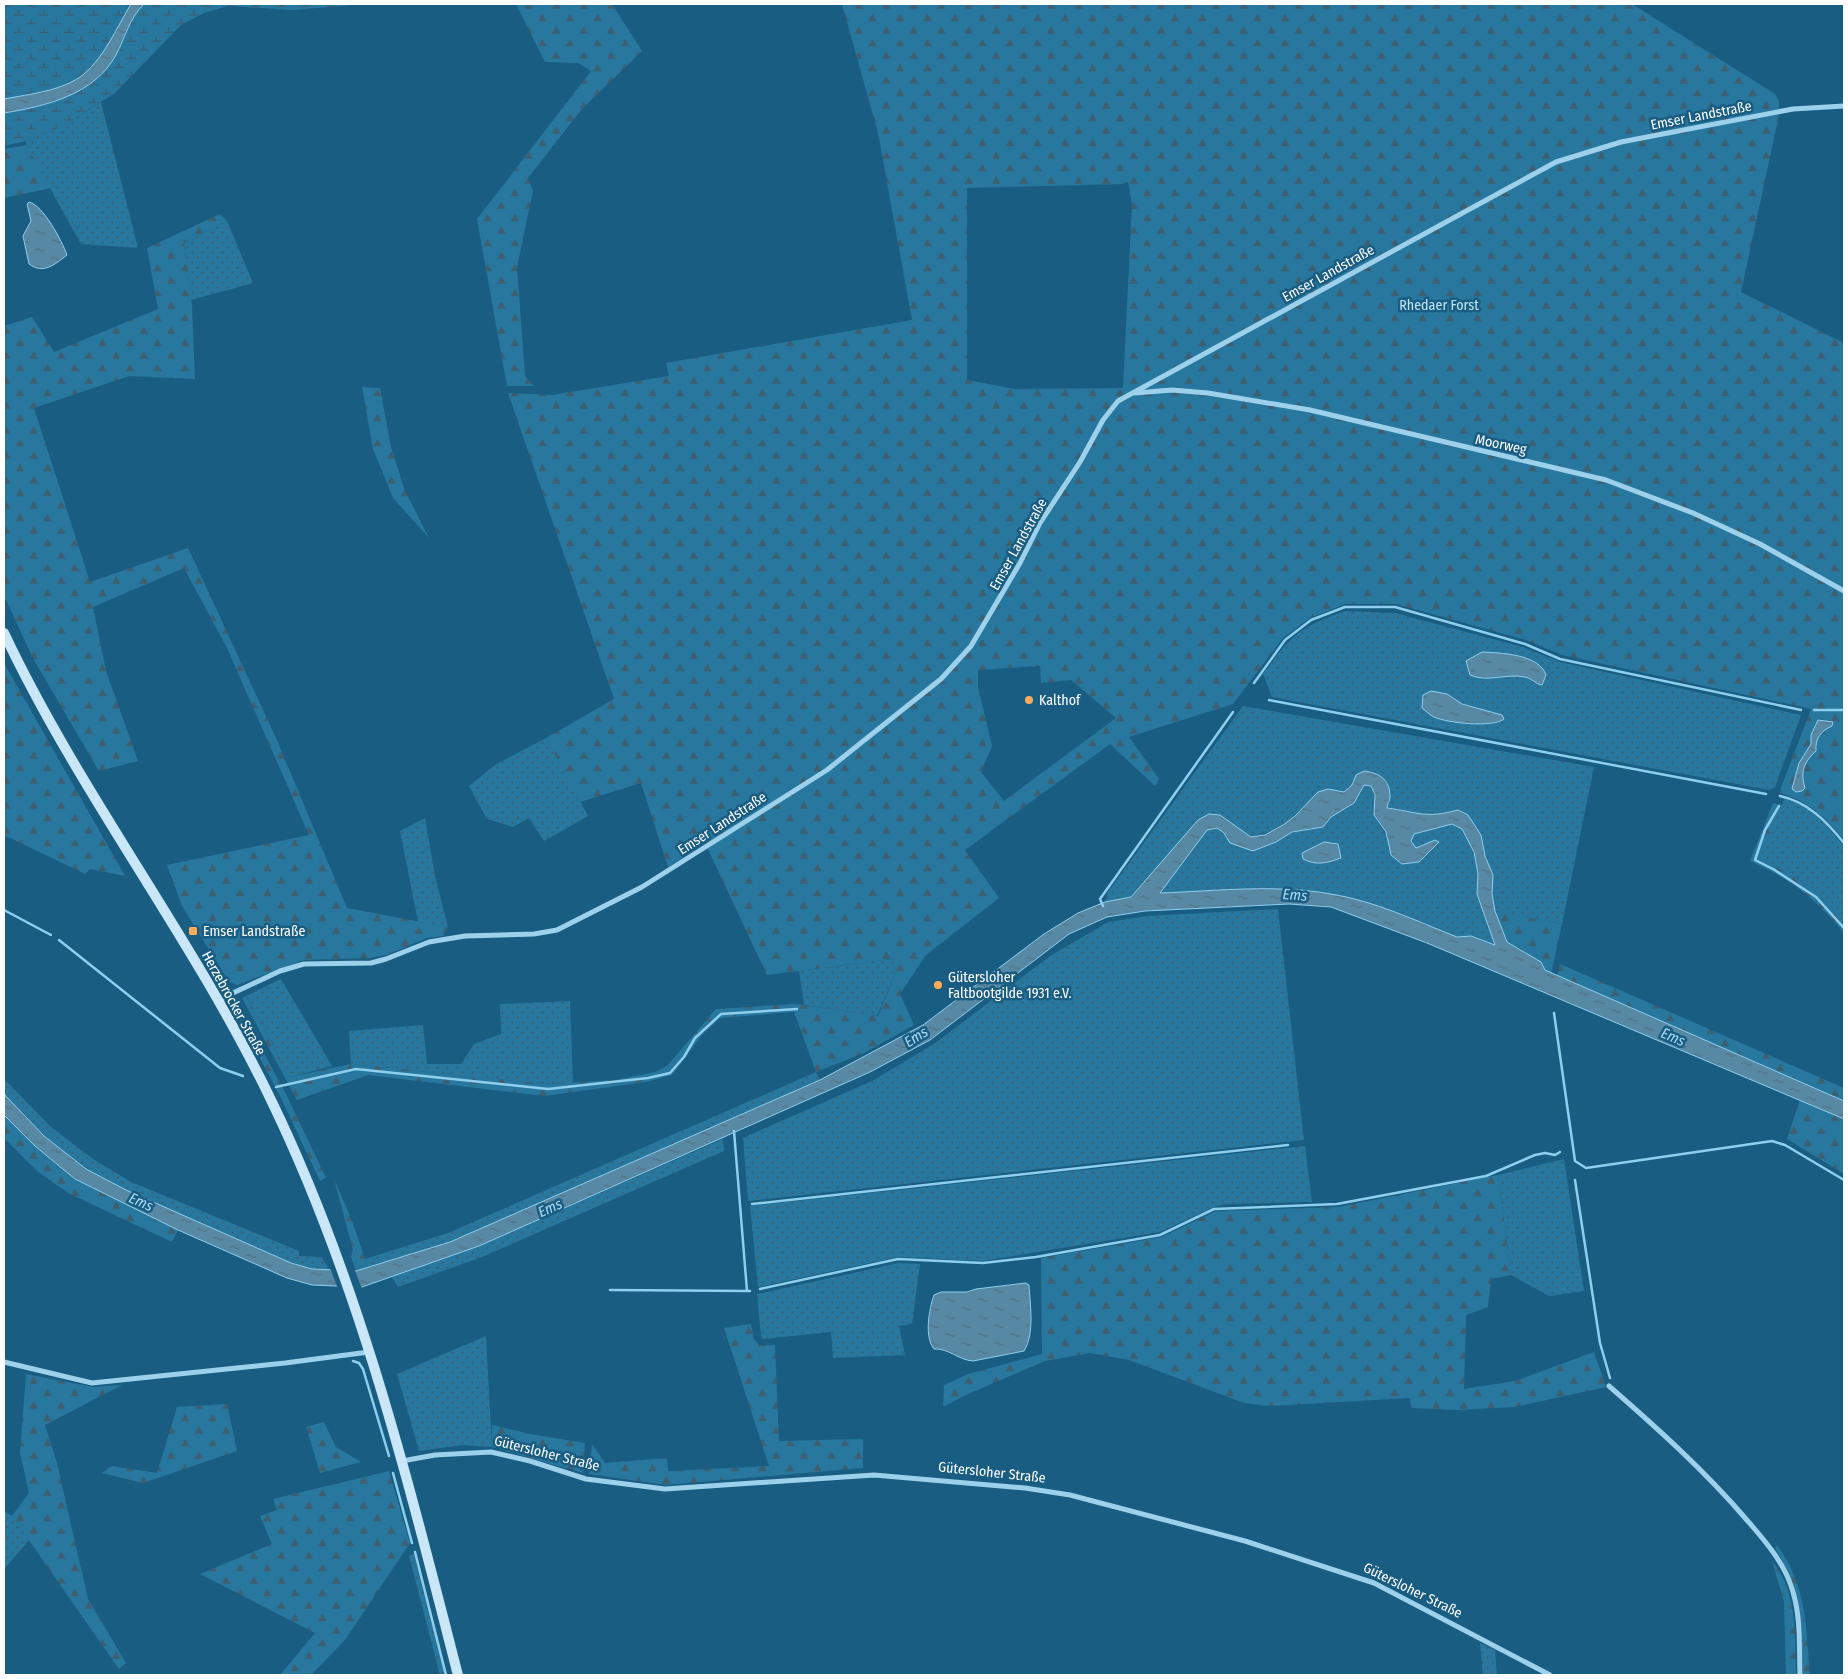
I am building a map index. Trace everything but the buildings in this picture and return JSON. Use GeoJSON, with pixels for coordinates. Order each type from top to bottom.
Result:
{"type":"FeatureCollection","features":[{"type":"Feature","properties":{"kind":"main road","name":"Herzebrocker Straße"},"geometry":{"type":"LineString","coordinates":[[4,633],[20,667],[81,775],[218,1000],[272,1100],[308,1181],[328,1232],[352,1297],[369,1352]]}},
{"type":"Feature","properties":{"kind":"main road"},"geometry":{"type":"LineString","coordinates":[[369,1352],[401,1461],[458,1675]]}},
{"type":"Feature","properties":{"kind":"street","name":"Emser Landstraße"},"geometry":{"type":"LineString","coordinates":[[218,1000],[280,971],[304,964],[371,963],[429,942],[465,936],[534,934],[557,930],[642,887],[827,770],[941,679],[971,646],[1020,563],[1040,523],[1080,462],[1103,420],[1118,401],[1556,162],[1621,142],[1793,109],[1844,106]]}},
{"type":"Feature","properties":{"kind":"street","name":"Moorweg"},"geometry":{"type":"LineString","coordinates":[[1132,393],[1172,390],[1208,393],[1310,410],[1606,480],[1693,513],[1735,532],[1844,591]]}},
{"type":"Feature","properties":{"kind":"street"},"geometry":{"type":"LineString","coordinates":[[4,1362],[92,1383],[285,1363],[369,1352]]}},
{"type":"Feature","properties":{"kind":"street"},"geometry":{"type":"LineString","coordinates":[[1609,1386],[1690,1459],[1768,1544],[1783,1568],[1793,1590],[1798,1615],[1800,1675]]}},
{"type":"Feature","properties":{"kind":"street","name":"Gütersloher Straße"},"geometry":{"type":"LineString","coordinates":[[401,1461],[435,1455],[491,1452],[530,1461],[586,1479],[665,1489],[874,1475],[1015,1487],[1070,1494],[1244,1541],[1374,1583],[1550,1675]]}},
{"type":"Feature","properties":{"kind":"green space"},"geometry":{"type":"Polygon","coordinates":[[[4,4],[131,4],[98,59],[76,80],[56,88],[4,99],[4,4]]]}},
{"type":"Feature","properties":{"kind":"green space"},"geometry":{"type":"Polygon","coordinates":[[[144,4],[364,4],[293,10],[228,6],[204,13],[181,25],[115,93],[62,126],[26,141],[4,146],[4,113],[52,102],[81,89],[94,80],[106,69],[116,55],[132,21],[144,4]]]}},
{"type":"Feature","properties":{"kind":"green space"},"geometry":{"type":"Polygon","coordinates":[[[516,4],[612,4],[642,51],[581,110],[528,178],[533,191],[517,267],[525,376],[534,386],[507,386],[477,219],[591,71],[578,63],[545,62],[516,4]]]}},
{"type":"Feature","properties":{"kind":"green space","name":"Rhedaer Forst"},"geometry":{"type":"Polygon","coordinates":[[[842,4],[1632,4],[1775,94],[1779,101],[1779,115],[1741,292],[1844,343],[1844,840],[1830,824],[1808,805],[1779,793],[1811,709],[1562,655],[1526,640],[1396,604],[1345,604],[1310,618],[1283,638],[1233,704],[1129,737],[1159,779],[1155,786],[1110,744],[965,850],[999,898],[926,955],[900,994],[914,1025],[864,1053],[816,1072],[794,1012],[720,1018],[702,1035],[672,1075],[646,1082],[544,1096],[368,1075],[297,1100],[242,998],[246,996],[290,1077],[351,1064],[544,1084],[616,1080],[655,1072],[667,1066],[716,1009],[795,1004],[878,1016],[896,972],[892,959],[767,975],[705,843],[668,867],[641,783],[580,802],[546,738],[614,699],[508,393],[552,395],[669,376],[666,363],[912,320],[878,133],[842,4]],[[1128,182],[1121,184],[967,188],[967,380],[1015,389],[1123,388],[1132,204],[1128,182]],[[1040,666],[978,670],[978,687],[992,746],[981,772],[1004,801],[1116,718],[1071,680],[1041,683],[1040,666]]]}},
{"type":"Feature","properties":{"kind":"green space"},"geometry":{"type":"Polygon","coordinates":[[[101,102],[138,248],[81,244],[26,145],[26,141],[62,126],[101,102]]]}},
{"type":"Feature","properties":{"kind":"green space"},"geometry":{"type":"Polygon","coordinates":[[[26,145],[51,188],[4,198],[4,149],[26,145]]]}},
{"type":"Feature","properties":{"kind":"green space"},"geometry":{"type":"Polygon","coordinates":[[[220,214],[227,221],[184,243],[192,306],[195,379],[129,376],[34,408],[90,582],[188,548],[276,738],[347,908],[448,927],[443,936],[427,938],[386,955],[370,958],[304,960],[237,985],[229,982],[182,906],[167,865],[309,835],[227,648],[184,568],[93,607],[106,671],[138,761],[99,771],[34,660],[4,596],[4,326],[32,317],[54,352],[158,309],[147,248],[220,214]]]}},
{"type":"Feature","properties":{"kind":"green space"},"geometry":{"type":"Polygon","coordinates":[[[227,221],[253,283],[191,300],[184,243],[227,221]]]}},
{"type":"Feature","properties":{"kind":"green space"},"geometry":{"type":"Polygon","coordinates":[[[362,387],[380,388],[391,447],[405,491],[429,538],[393,498],[373,449],[362,387]]]}},
{"type":"Feature","properties":{"kind":"green space"},"geometry":{"type":"Polygon","coordinates":[[[1345,611],[1395,613],[1523,647],[1560,662],[1801,715],[1775,787],[1769,790],[1272,697],[1263,674],[1281,650],[1306,628],[1345,611]]]}},
{"type":"Feature","properties":{"kind":"green space"},"geometry":{"type":"Polygon","coordinates":[[[4,663],[125,876],[90,869],[85,874],[4,835],[4,663]]]}},
{"type":"Feature","properties":{"kind":"green space"},"geometry":{"type":"Polygon","coordinates":[[[1243,706],[1594,767],[1562,924],[1495,911],[1492,894],[1493,875],[1485,856],[1481,835],[1458,810],[1437,814],[1421,814],[1387,808],[1390,800],[1386,781],[1352,785],[1344,792],[1318,792],[1288,821],[1271,831],[1251,837],[1220,815],[1208,814],[1198,820],[1131,897],[1105,902],[1108,892],[1243,706]]]}},
{"type":"Feature","properties":{"kind":"green space"},"geometry":{"type":"Polygon","coordinates":[[[546,738],[588,816],[544,841],[529,818],[513,827],[487,819],[469,786],[495,765],[546,738]]]}},
{"type":"Feature","properties":{"kind":"green space"},"geometry":{"type":"Polygon","coordinates":[[[1364,785],[1371,786],[1373,790],[1374,814],[1389,842],[1419,862],[1439,843],[1427,844],[1416,848],[1411,841],[1414,833],[1452,824],[1462,829],[1474,852],[1478,874],[1477,894],[1495,945],[1471,936],[1457,937],[1379,906],[1331,894],[1288,889],[1159,893],[1207,830],[1217,828],[1224,833],[1230,843],[1276,842],[1292,832],[1323,827],[1331,817],[1354,803],[1364,785]]]}},
{"type":"Feature","properties":{"kind":"green space"},"geometry":{"type":"Polygon","coordinates":[[[1784,799],[1793,801],[1818,817],[1844,846],[1844,922],[1812,887],[1759,858],[1784,799]]]}},
{"type":"Feature","properties":{"kind":"green space"},"geometry":{"type":"Polygon","coordinates":[[[1773,803],[1782,805],[1760,858],[1812,887],[1844,922],[1844,933],[1823,910],[1790,882],[1750,861],[1773,803]]]}},
{"type":"Feature","properties":{"kind":"green space"},"geometry":{"type":"Polygon","coordinates":[[[425,818],[435,876],[448,927],[418,922],[400,831],[425,818]]]}},
{"type":"Feature","properties":{"kind":"green space"},"geometry":{"type":"Polygon","coordinates":[[[1278,909],[1304,1140],[748,1201],[743,1138],[872,1081],[934,1044],[1050,956],[1108,922],[1147,916],[1278,909]]]}},
{"type":"Feature","properties":{"kind":"green space"},"geometry":{"type":"Polygon","coordinates":[[[1495,911],[1562,924],[1551,974],[1521,949],[1507,942],[1495,911]]]}},
{"type":"Feature","properties":{"kind":"green space"},"geometry":{"type":"Polygon","coordinates":[[[892,959],[896,972],[877,1016],[804,1005],[799,971],[892,959]]]}},
{"type":"Feature","properties":{"kind":"green space"},"geometry":{"type":"Polygon","coordinates":[[[1560,964],[1844,1088],[1844,1101],[1557,977],[1560,964]]]}},
{"type":"Feature","properties":{"kind":"green space"},"geometry":{"type":"Polygon","coordinates":[[[281,979],[332,1066],[290,1077],[246,996],[281,979]]]}},
{"type":"Feature","properties":{"kind":"green space"},"geometry":{"type":"Polygon","coordinates":[[[570,1001],[573,1084],[544,1084],[351,1064],[349,1031],[423,1025],[427,1064],[461,1064],[474,1044],[501,1034],[500,1004],[570,1001]]]}},
{"type":"Feature","properties":{"kind":"green space"},"geometry":{"type":"Polygon","coordinates":[[[234,1009],[244,1017],[286,1094],[326,1178],[320,1181],[280,1096],[234,1009]]]}},
{"type":"Feature","properties":{"kind":"green space"},"geometry":{"type":"Polygon","coordinates":[[[816,1072],[820,1080],[450,1242],[368,1268],[365,1259],[448,1233],[816,1072]]]}},
{"type":"Feature","properties":{"kind":"green space"},"geometry":{"type":"Polygon","coordinates":[[[4,1079],[51,1127],[93,1159],[131,1182],[299,1251],[299,1256],[321,1257],[330,1270],[312,1269],[291,1263],[126,1190],[86,1169],[44,1136],[4,1094],[4,1079]]]}},
{"type":"Feature","properties":{"kind":"green space"},"geometry":{"type":"Polygon","coordinates":[[[1800,1100],[1844,1119],[1844,1174],[1787,1139],[1800,1100]]]}},
{"type":"Feature","properties":{"kind":"green space"},"geometry":{"type":"Polygon","coordinates":[[[4,1115],[35,1146],[75,1179],[178,1230],[172,1242],[68,1193],[37,1171],[4,1138],[4,1115]]]}},
{"type":"Feature","properties":{"kind":"green space"},"geometry":{"type":"Polygon","coordinates":[[[723,1139],[724,1151],[482,1257],[398,1287],[391,1276],[479,1246],[723,1139]]]}},
{"type":"Feature","properties":{"kind":"green space"},"geometry":{"type":"Polygon","coordinates":[[[1305,1146],[1312,1202],[1226,1204],[1214,1207],[1160,1232],[983,1261],[898,1257],[758,1287],[750,1206],[1305,1146]]]}},
{"type":"Feature","properties":{"kind":"green space"},"geometry":{"type":"Polygon","coordinates":[[[1564,1159],[1584,1291],[1549,1296],[1511,1275],[1498,1175],[1564,1159]]]}},
{"type":"Feature","properties":{"kind":"green space"},"geometry":{"type":"Polygon","coordinates":[[[1498,1175],[1511,1275],[1491,1279],[1488,1307],[1466,1315],[1464,1389],[1515,1381],[1594,1352],[1606,1387],[1515,1407],[1457,1410],[1411,1408],[1410,1398],[1269,1406],[1244,1403],[1129,1360],[1090,1353],[1045,1361],[943,1407],[944,1385],[968,1374],[1042,1354],[1041,1258],[1162,1237],[1216,1211],[1338,1207],[1498,1175]]]}},
{"type":"Feature","properties":{"kind":"green space"},"geometry":{"type":"Polygon","coordinates":[[[334,1179],[351,1218],[368,1268],[356,1271],[351,1257],[353,1250],[334,1179]]]}},
{"type":"Feature","properties":{"kind":"green space"},"geometry":{"type":"Polygon","coordinates":[[[899,1263],[920,1264],[912,1324],[899,1326],[905,1355],[833,1358],[831,1332],[763,1339],[761,1336],[757,1294],[899,1263]]]}},
{"type":"Feature","properties":{"kind":"green space"},"geometry":{"type":"Polygon","coordinates":[[[751,1324],[754,1339],[759,1345],[775,1345],[779,1441],[863,1439],[863,1468],[667,1485],[589,1474],[592,1444],[605,1463],[667,1458],[668,1471],[769,1466],[724,1328],[751,1324]]]}},
{"type":"Feature","properties":{"kind":"green space"},"geometry":{"type":"Polygon","coordinates":[[[486,1336],[492,1447],[462,1445],[419,1451],[397,1374],[486,1336]]]}},
{"type":"Feature","properties":{"kind":"green space"},"geometry":{"type":"Polygon","coordinates":[[[26,1374],[93,1387],[122,1385],[45,1425],[57,1463],[88,1599],[126,1663],[119,1669],[12,1516],[29,1493],[20,1453],[26,1374]]]}},
{"type":"Feature","properties":{"kind":"green space"},"geometry":{"type":"Polygon","coordinates":[[[227,1404],[237,1451],[143,1483],[102,1473],[111,1466],[157,1473],[177,1407],[227,1404]]]}},
{"type":"Feature","properties":{"kind":"green space"},"geometry":{"type":"Polygon","coordinates":[[[324,1422],[336,1447],[361,1462],[320,1473],[306,1427],[324,1422]]]}},
{"type":"Feature","properties":{"kind":"green space"},"geometry":{"type":"Polygon","coordinates":[[[492,1425],[530,1434],[585,1443],[583,1473],[492,1447],[492,1425]]]}},
{"type":"Feature","properties":{"kind":"green space"},"geometry":{"type":"Polygon","coordinates":[[[389,1471],[410,1543],[345,1640],[311,1675],[280,1675],[315,1633],[200,1574],[272,1544],[260,1516],[277,1510],[273,1499],[389,1471]]]}},
{"type":"Feature","properties":{"kind":"green space"},"geometry":{"type":"Polygon","coordinates":[[[4,1511],[12,1516],[30,1539],[4,1569],[4,1511]]]}},
{"type":"Feature","properties":{"kind":"green space"},"geometry":{"type":"Polygon","coordinates":[[[1777,1545],[1787,1560],[1800,1591],[1806,1623],[1810,1675],[1803,1675],[1802,1641],[1795,1594],[1784,1564],[1775,1548],[1777,1545]]]}},
{"type":"Feature","properties":{"kind":"green space"},"geometry":{"type":"Polygon","coordinates":[[[414,1554],[445,1675],[440,1675],[409,1556],[414,1554]]]}},
{"type":"Feature","properties":{"kind":"green space"},"geometry":{"type":"Polygon","coordinates":[[[1772,1561],[1787,1587],[1791,1601],[1795,1630],[1796,1675],[1786,1675],[1784,1602],[1772,1561]]]}},
{"type":"Feature","properties":{"kind":"green space"},"geometry":{"type":"Polygon","coordinates":[[[1480,1643],[1495,1650],[1497,1675],[1483,1675],[1480,1643]]]}},
{"type":"Feature","properties":{"kind":"water"},"geometry":{"type":"Polygon","coordinates":[[[131,4],[144,4],[131,21],[116,55],[107,69],[95,80],[82,89],[52,102],[4,113],[4,99],[56,88],[76,80],[84,74],[98,59],[131,4]]]}},
{"type":"Feature","properties":{"kind":"water"},"geometry":{"type":"Polygon","coordinates":[[[29,202],[46,216],[67,255],[49,267],[40,268],[29,264],[23,236],[31,221],[27,204],[29,202]]]}},
{"type":"Feature","properties":{"kind":"water"},"geometry":{"type":"Polygon","coordinates":[[[1482,652],[1518,656],[1536,663],[1546,675],[1542,685],[1525,677],[1518,676],[1484,678],[1470,675],[1466,661],[1482,652]]]}},
{"type":"Feature","properties":{"kind":"water"},"geometry":{"type":"Polygon","coordinates":[[[1431,691],[1447,694],[1462,704],[1502,715],[1504,719],[1498,722],[1470,724],[1434,717],[1422,708],[1423,695],[1431,691]]]}},
{"type":"Feature","properties":{"kind":"water"},"geometry":{"type":"Polygon","coordinates":[[[1818,720],[1833,722],[1832,726],[1825,730],[1818,739],[1816,751],[1804,767],[1805,788],[1802,791],[1796,792],[1792,789],[1799,763],[1811,744],[1811,735],[1818,720]]]}},
{"type":"Feature","properties":{"kind":"water","name":"Ems"},"geometry":{"type":"Polygon","coordinates":[[[1364,771],[1374,773],[1386,781],[1390,798],[1387,808],[1429,814],[1458,810],[1468,815],[1481,835],[1485,856],[1493,875],[1492,894],[1495,911],[1507,942],[1541,962],[1545,970],[1844,1101],[1844,1119],[1427,943],[1331,907],[1289,904],[1145,911],[1107,917],[1069,934],[930,1040],[870,1072],[479,1246],[362,1287],[312,1285],[287,1278],[178,1230],[75,1179],[35,1146],[4,1115],[4,1094],[44,1136],[86,1169],[126,1190],[291,1263],[312,1269],[356,1271],[450,1242],[820,1080],[923,1025],[1044,934],[1078,913],[1105,902],[1131,897],[1198,820],[1209,814],[1220,815],[1251,837],[1265,835],[1295,816],[1318,792],[1328,789],[1344,792],[1352,785],[1356,775],[1364,771]],[[1364,785],[1354,803],[1331,817],[1323,827],[1292,832],[1276,842],[1253,851],[1230,843],[1224,833],[1217,828],[1207,830],[1160,893],[1289,889],[1331,894],[1379,906],[1457,937],[1471,936],[1495,945],[1477,894],[1478,874],[1474,852],[1462,829],[1452,824],[1414,834],[1411,841],[1416,848],[1435,840],[1439,842],[1419,862],[1402,864],[1391,855],[1386,832],[1374,815],[1375,795],[1371,786],[1364,785]]]}},
{"type":"Feature","properties":{"kind":"water"},"geometry":{"type":"Polygon","coordinates":[[[1324,842],[1338,844],[1341,858],[1322,863],[1303,859],[1302,853],[1324,842]]]}},
{"type":"Feature","properties":{"kind":"water"},"geometry":{"type":"Polygon","coordinates":[[[1026,1283],[1029,1285],[1031,1327],[1030,1336],[1024,1351],[973,1361],[963,1359],[944,1350],[934,1349],[928,1330],[930,1308],[934,1295],[941,1292],[967,1292],[976,1289],[1026,1283]]]}},
{"type":"Feature","properties":{"kind":"pier"},"geometry":{"type":"Polygon","coordinates":[[[330,1268],[354,1268],[362,1289],[338,1289],[330,1268]]]}},
{"type":"Feature","properties":{"kind":"waterway"},"geometry":{"type":"LineString","coordinates":[[1254,683],[1285,640],[1311,620],[1345,607],[1395,607],[1525,644],[1560,659],[1801,710]]}},
{"type":"Feature","properties":{"kind":"waterway"},"geometry":{"type":"LineString","coordinates":[[1269,700],[1766,794]]}},
{"type":"Feature","properties":{"kind":"waterway"},"geometry":{"type":"LineString","coordinates":[[1814,710],[1844,710]]}},
{"type":"Feature","properties":{"kind":"waterway"},"geometry":{"type":"LineString","coordinates":[[1103,906],[1100,899],[1233,712]]}},
{"type":"Feature","properties":{"kind":"waterway"},"geometry":{"type":"LineString","coordinates":[[1780,796],[1808,808],[1830,827],[1844,843]]}},
{"type":"Feature","properties":{"kind":"waterway"},"geometry":{"type":"LineString","coordinates":[[1779,806],[1765,830],[1755,860],[1773,869],[1816,897],[1844,928]]}},
{"type":"Feature","properties":{"kind":"waterway"},"geometry":{"type":"LineString","coordinates":[[4,910],[51,935]]}},
{"type":"Feature","properties":{"kind":"waterway"},"geometry":{"type":"LineString","coordinates":[[59,940],[220,1068],[243,1076]]}},
{"type":"Feature","properties":{"kind":"waterway"},"geometry":{"type":"LineString","coordinates":[[276,1087],[356,1069],[548,1089],[648,1078],[670,1073],[684,1057],[695,1038],[721,1014],[797,1009]]}},
{"type":"Feature","properties":{"kind":"waterway"},"geometry":{"type":"LineString","coordinates":[[1554,1013],[1575,1161],[1586,1168],[1772,1141],[1785,1145],[1844,1180]]}},
{"type":"Feature","properties":{"kind":"waterway"},"geometry":{"type":"LineString","coordinates":[[734,1131],[747,1291]]}},
{"type":"Feature","properties":{"kind":"waterway"},"geometry":{"type":"LineString","coordinates":[[752,1204],[1288,1145]]}},
{"type":"Feature","properties":{"kind":"waterway"},"geometry":{"type":"LineString","coordinates":[[760,1289],[898,1259],[983,1263],[1036,1257],[1160,1235],[1214,1209],[1337,1204],[1486,1176],[1535,1155],[1545,1153],[1555,1155],[1560,1152]]}},
{"type":"Feature","properties":{"kind":"waterway"},"geometry":{"type":"LineString","coordinates":[[1575,1180],[1600,1343],[1610,1378]]}},
{"type":"Feature","properties":{"kind":"waterway"},"geometry":{"type":"LineString","coordinates":[[610,1290],[750,1291]]}},
{"type":"Feature","properties":{"kind":"waterway"},"geometry":{"type":"LineString","coordinates":[[353,1361],[359,1363],[363,1369],[389,1456]]}},
{"type":"Feature","properties":{"kind":"waterway"},"geometry":{"type":"LineString","coordinates":[[393,1473],[412,1543]]}},
{"type":"Feature","properties":{"kind":"waterway"},"geometry":{"type":"LineString","coordinates":[[415,1552],[446,1675]]}},
{"type":"Feature","properties":{"kind":"place","name":"Kalthof"},"geometry":{"type":"Point","coordinates":[1029,700]}},
{"type":"Feature","properties":{"kind":"place","name":"Emser Landstraße"},"geometry":{"type":"Point","coordinates":[193,931]}},
{"type":"Feature","properties":{"kind":"place","name":"Gütersloher Faltbootgilde 1931 e.V."},"geometry":{"type":"Point","coordinates":[938,985]}}]}
